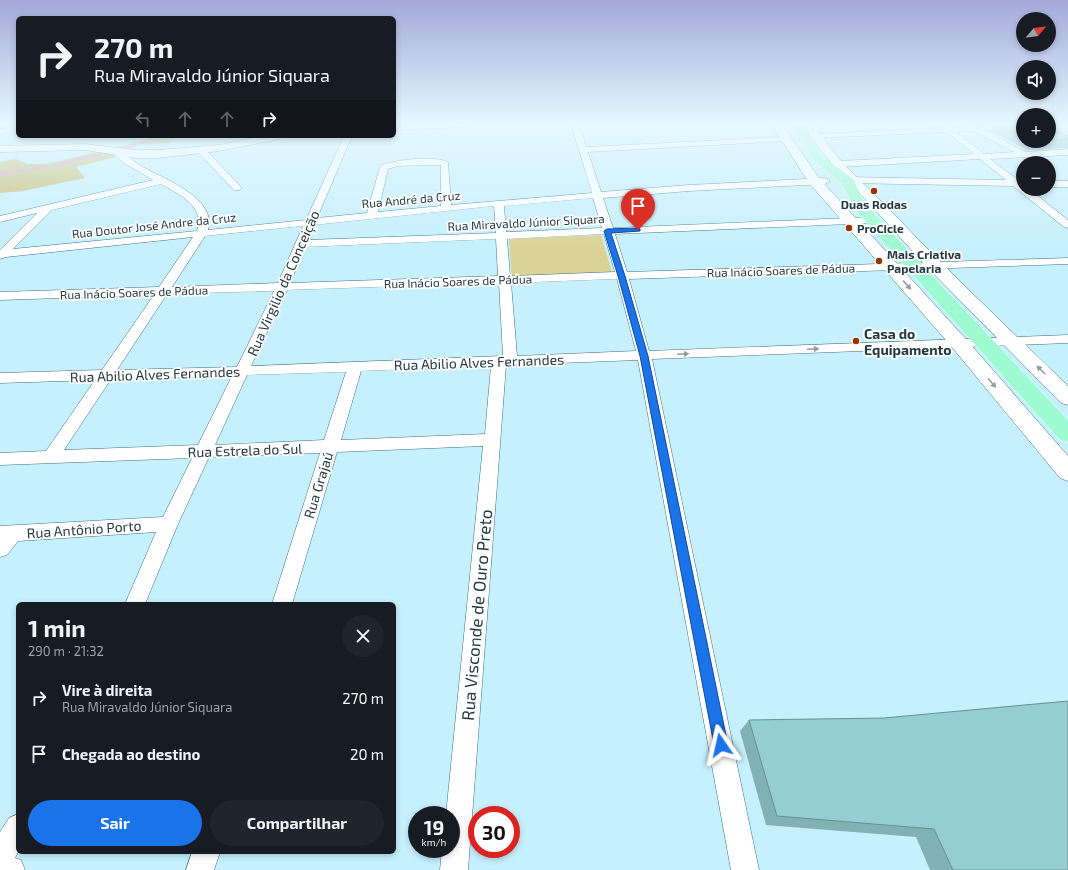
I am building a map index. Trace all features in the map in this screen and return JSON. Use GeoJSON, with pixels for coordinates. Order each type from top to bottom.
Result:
{"type":"FeatureCollection","features":[{"type":"Feature","properties":{"kind":"main road"},"geometry":{"type":"LineString","coordinates":[[819,165],[822,180],[846,177]]}},
{"type":"Feature","properties":{"kind":"main road"},"geometry":{"type":"LineString","coordinates":[[828,165],[846,177],[856,214],[872,220],[1068,434]]}},
{"type":"Feature","properties":{"kind":"street"},"geometry":{"type":"LineString","coordinates":[[51,457],[201,234],[204,225],[204,217],[200,209],[190,199],[132,165]]}},
{"type":"Feature","properties":{"kind":"street"},"geometry":{"type":"LineString","coordinates":[[215,165],[237,188]]}},
{"type":"Feature","properties":{"kind":"street","name":"Rua Virgilio da Conceição"},"geometry":{"type":"LineString","coordinates":[[136,602],[168,524],[243,371],[336,165]]}},
{"type":"Feature","properties":{"kind":"street"},"geometry":{"type":"LineString","coordinates":[[372,215],[384,167],[392,165]]}},
{"type":"Feature","properties":{"kind":"street"},"geometry":{"type":"LineString","coordinates":[[444,165],[446,208]]}},
{"type":"Feature","properties":{"kind":"street"},"geometry":{"type":"LineString","coordinates":[[588,165],[622,276],[644,356],[745,870]]}},
{"type":"Feature","properties":{"kind":"street"},"geometry":{"type":"LineString","coordinates":[[814,165],[822,180],[856,214],[891,267],[958,342],[1068,472]]}},
{"type":"Feature","properties":{"kind":"street"},"geometry":{"type":"LineString","coordinates":[[833,165],[1068,398]]}},
{"type":"Feature","properties":{"kind":"street"},"geometry":{"type":"LineString","coordinates":[[846,177],[930,165]]}},
{"type":"Feature","properties":{"kind":"street"},"geometry":{"type":"LineString","coordinates":[[993,165],[1016,181]]}},
{"type":"Feature","properties":{"kind":"street"},"geometry":{"type":"LineString","coordinates":[[846,177],[1016,183]]}},
{"type":"Feature","properties":{"kind":"street","name":"Rua André da Cruz"},"geometry":{"type":"LineString","coordinates":[[311,222],[499,203],[689,188],[822,180]]}},
{"type":"Feature","properties":{"kind":"street"},"geometry":{"type":"LineString","coordinates":[[0,219],[161,181]]}},
{"type":"Feature","properties":{"kind":"street"},"geometry":{"type":"LineString","coordinates":[[1056,184],[1068,184]]}},
{"type":"Feature","properties":{"kind":"street"},"geometry":{"type":"LineString","coordinates":[[1034,196],[1068,225]]}},
{"type":"Feature","properties":{"kind":"street","name":"Rua Visconde de Ouro Preto"},"geometry":{"type":"LineString","coordinates":[[454,870],[491,440],[504,361],[505,280],[499,203]]}},
{"type":"Feature","properties":{"kind":"street"},"geometry":{"type":"LineString","coordinates":[[1,254],[49,207]]}},
{"type":"Feature","properties":{"kind":"street","name":"Rua Miravaldo Júnior Siquara"},"geometry":{"type":"LineString","coordinates":[[301,244],[607,231],[856,214]]}},
{"type":"Feature","properties":{"kind":"street","name":"Rua Doutor José Andre da Cruz"},"geometry":{"type":"LineString","coordinates":[[1,254],[311,222]]}},
{"type":"Feature","properties":{"kind":"street","name":"Rua Inácio Soares de Pádua"},"geometry":{"type":"LineString","coordinates":[[0,296],[1068,261]]}},
{"type":"Feature","properties":{"kind":"street","name":"Rua Abilio Alves Fernandes"},"geometry":{"type":"LineString","coordinates":[[0,378],[355,367],[958,342],[1068,339]]}},
{"type":"Feature","properties":{"kind":"street","name":"Rua Grajaú"},"geometry":{"type":"LineString","coordinates":[[283,602],[355,367]]}},
{"type":"Feature","properties":{"kind":"street","name":"Rua Estrela do Sul"},"geometry":{"type":"LineString","coordinates":[[0,459],[491,440]]}},
{"type":"Feature","properties":{"kind":"street","name":"Rua Antônio Porto"},"geometry":{"type":"LineString","coordinates":[[6,534],[168,524]]}},
{"type":"Feature","properties":{"kind":"street"},"geometry":{"type":"LineString","coordinates":[[0,549],[6,534]]}},
{"type":"Feature","properties":{"kind":"street"},"geometry":{"type":"LineString","coordinates":[[0,858],[16,830]]}},
{"type":"Feature","properties":{"kind":"street"},"geometry":{"type":"LineString","coordinates":[[200,870],[205,854]]}},
{"type":"Feature","properties":{"kind":"street"},"geometry":{"type":"LineString","coordinates":[[0,869],[11,870]]}},
{"type":"Feature","properties":{"kind":"shaded area"},"geometry":{"type":"Polygon","coordinates":[[[0,165],[86,165],[76,167],[85,178],[23,191],[0,193],[0,165]]]}},
{"type":"Feature","properties":{"kind":"shaded area"},"geometry":{"type":"Polygon","coordinates":[[[601,235],[613,276],[512,279],[509,239],[601,235]]]}},
{"type":"Feature","properties":{"kind":"building"},"geometry":{"type":"Polygon","coordinates":[[[1068,701],[1068,870],[953,870],[934,829],[777,816],[749,720],[884,718],[1068,701]]]}},
{"type":"Feature","properties":{"kind":"waterway"},"geometry":{"type":"LineString","coordinates":[[0,174],[59,165]]}},
{"type":"Feature","properties":{"kind":"place","name":"Duas Rodas"},"geometry":{"type":"Point","coordinates":[874,191]}},
{"type":"Feature","properties":{"kind":"place","name":"ProCicle"},"geometry":{"type":"Point","coordinates":[849,228]}},
{"type":"Feature","properties":{"kind":"place","name":"Mais Criativa Papelaria"},"geometry":{"type":"Point","coordinates":[879,261]}},
{"type":"Feature","properties":{"kind":"place","name":"Casa do Equipamento"},"geometry":{"type":"Point","coordinates":[856,341]}},
{"type":"Feature","properties":{"kind":"route"},"geometry":{"type":"LineString","coordinates":[[638,230],[607,231],[622,276],[644,356],[721,745]]}}]}
